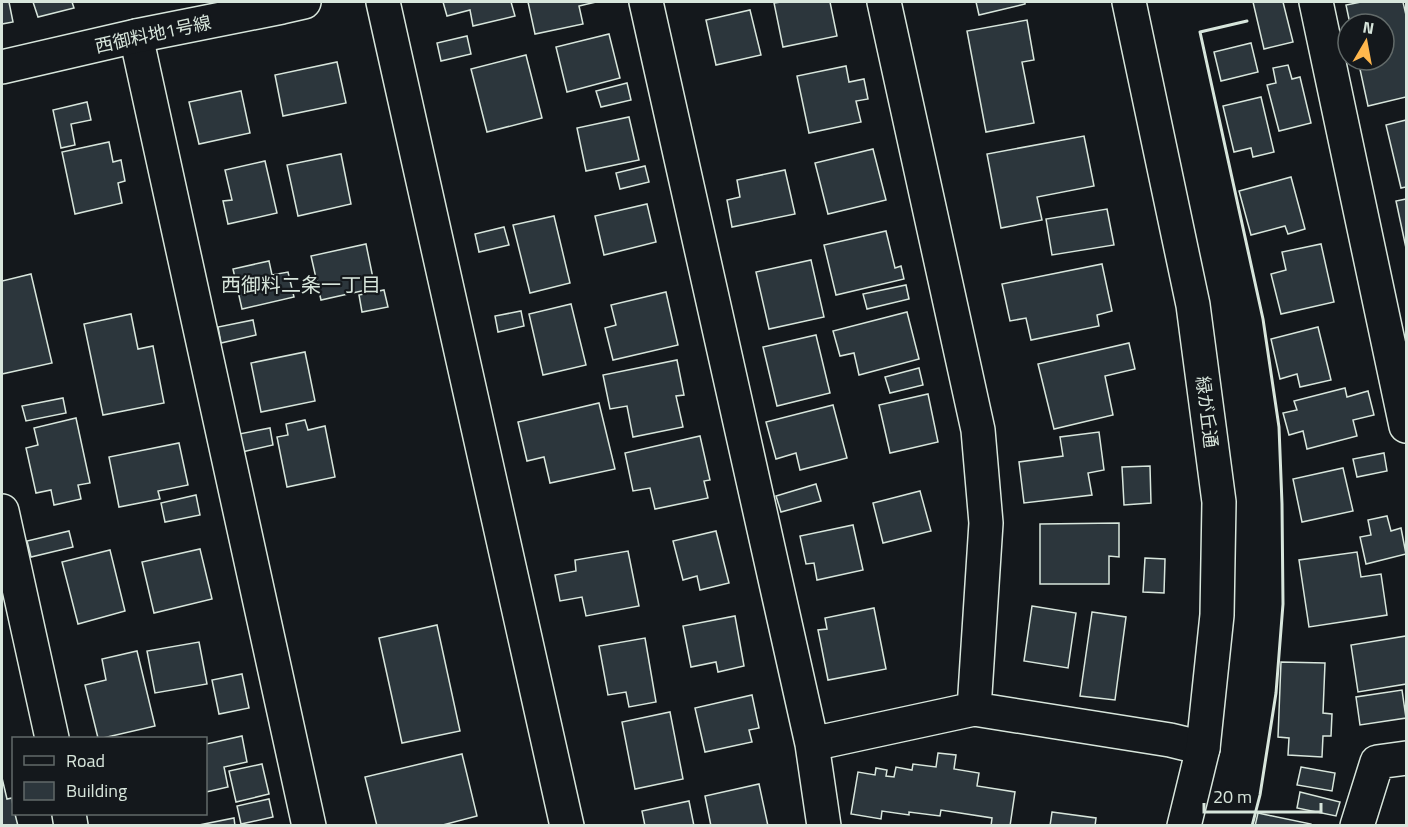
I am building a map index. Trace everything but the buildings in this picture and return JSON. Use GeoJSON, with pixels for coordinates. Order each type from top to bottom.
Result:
{"type":"FeatureCollection","features":[{"type":"Feature","properties":{"kind":"street","name":"西御料地1号線"},"geometry":{"type":"LineString","coordinates":[[2,67],[136,36],[304,2]]}},
{"type":"Feature","properties":{"kind":"street"},"geometry":{"type":"LineString","coordinates":[[383,2],[567,825]]}},
{"type":"Feature","properties":{"kind":"street"},"geometry":{"type":"LineString","coordinates":[[646,2],[812,744],[824,825]]}},
{"type":"Feature","properties":{"kind":"street"},"geometry":{"type":"LineString","coordinates":[[884,2],[978,430],[986,523],[974,709]]}},
{"type":"Feature","properties":{"kind":"street","name":"緑が丘通"},"geometry":{"type":"LineString","coordinates":[[1129,2],[1193,305],[1219,502],[1217,615],[1203,748],[1184,825]]}},
{"type":"Feature","properties":{"kind":"street"},"geometry":{"type":"LineString","coordinates":[[1316,2],[1407,426]]}},
{"type":"Feature","properties":{"kind":"street"},"geometry":{"type":"LineString","coordinates":[[136,36],[309,825]]}},
{"type":"Feature","properties":{"kind":"street"},"geometry":{"type":"LineString","coordinates":[[2,511],[52,737]]}},
{"type":"Feature","properties":{"kind":"street"},"geometry":{"type":"LineString","coordinates":[[812,744],[974,709],[1170,740],[1203,748]]}},
{"type":"Feature","properties":{"kind":"street"},"geometry":{"type":"LineString","coordinates":[[1357,825],[1377,762],[1407,758]]}},
{"type":"Feature","properties":{"kind":"wall"},"geometry":{"type":"LineString","coordinates":[[1247,21],[1200,32],[1263,319],[1279,427],[1283,604],[1276,693],[1260,795],[1252,826]]}},
{"type":"Feature","properties":{"kind":"district","name":"西御料二条一丁目"},"geometry":{"type":"Point","coordinates":[301,284]}}]}
